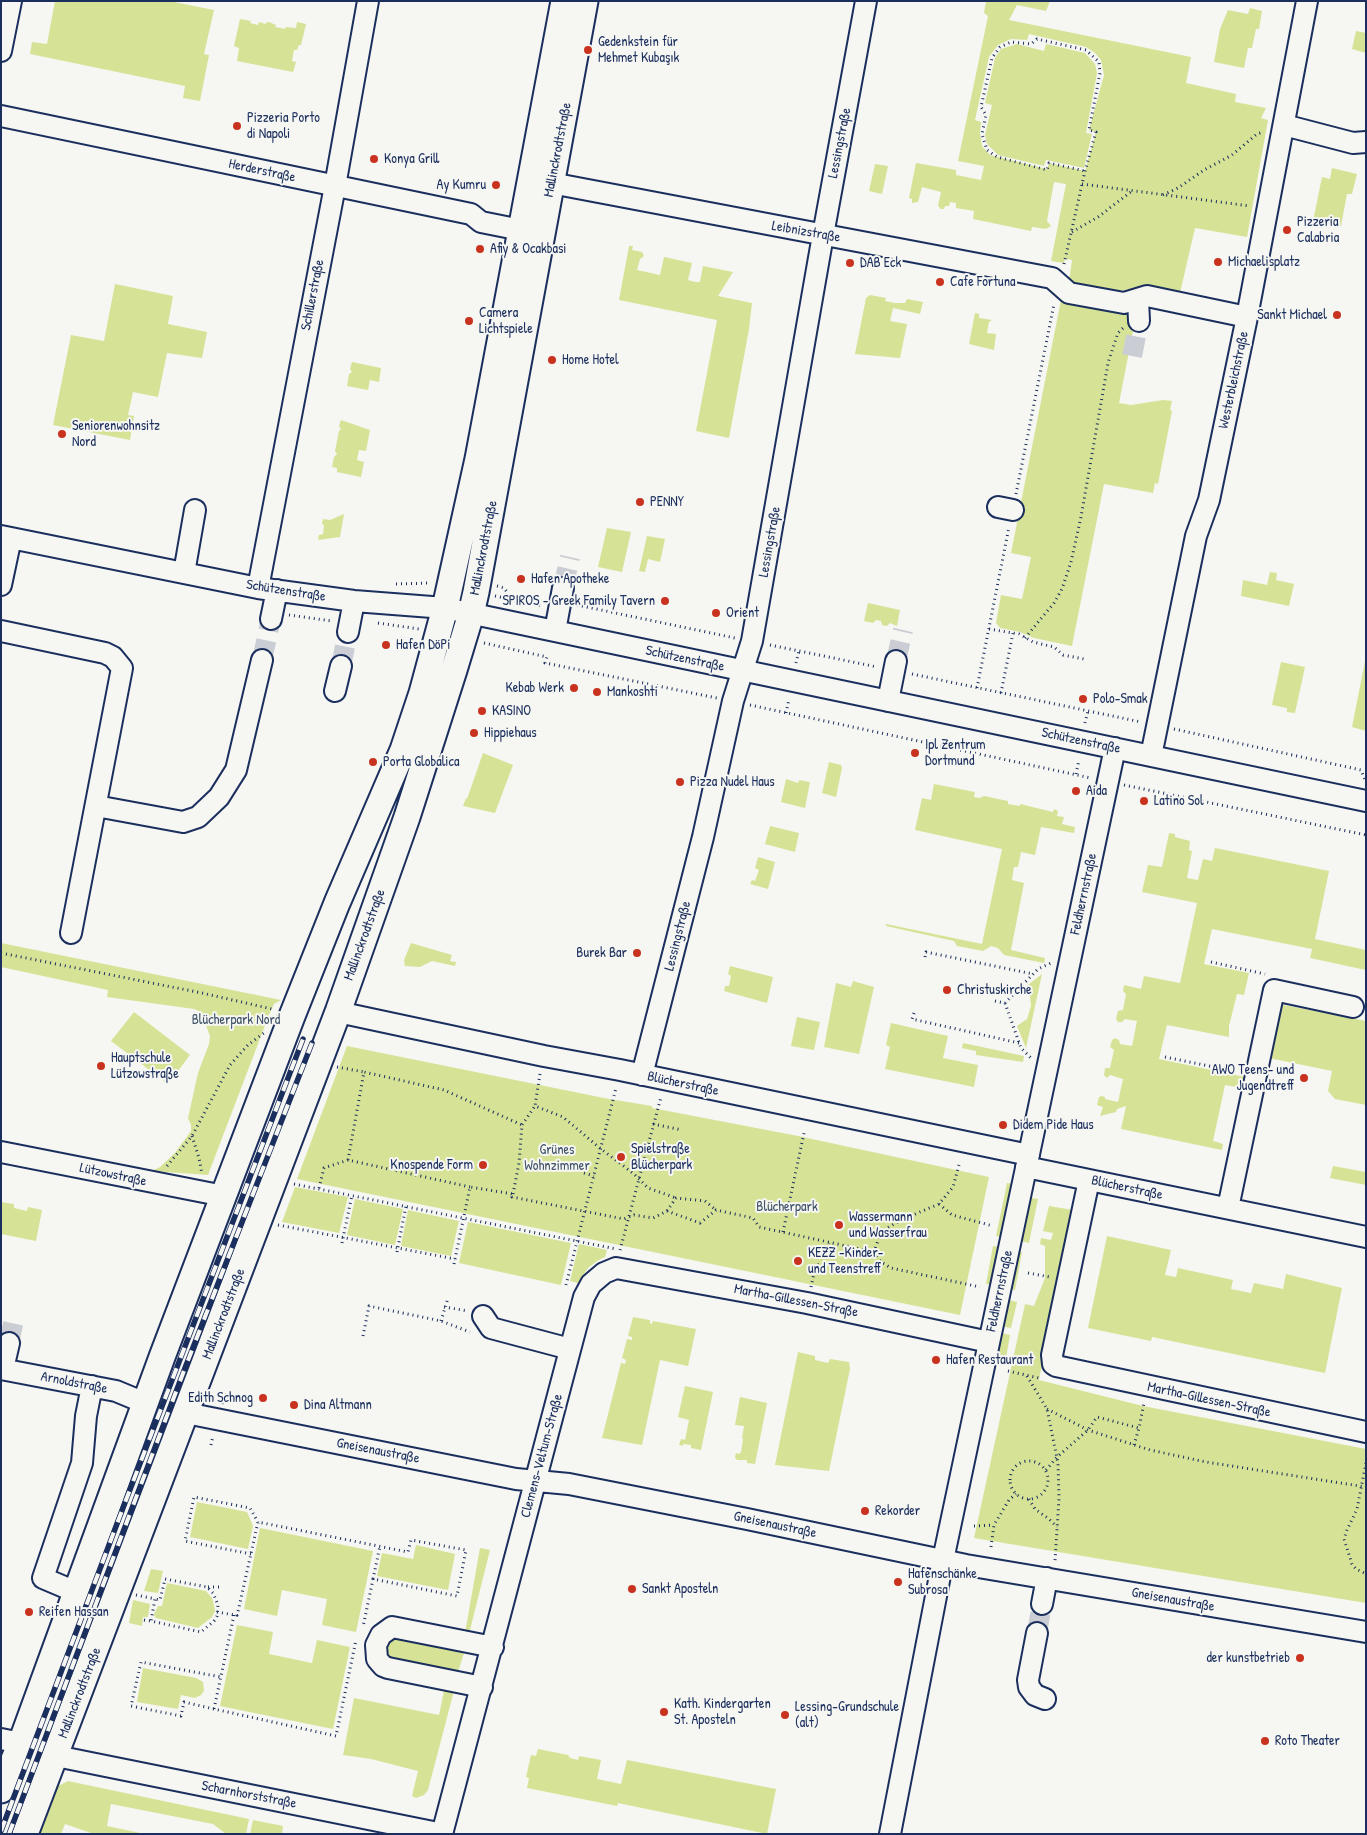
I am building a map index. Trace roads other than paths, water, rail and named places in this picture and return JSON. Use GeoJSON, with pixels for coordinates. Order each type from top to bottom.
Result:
{"type":"FeatureCollection","features":[{"type":"Feature","properties":{"kind":"main road","name":"Mallinckrodtstraße"},"geometry":{"type":"LineString","coordinates":[[1,1790],[11,1741],[76,1592],[145,1403],[333,911],[403,750],[422,693],[445,608],[480,448],[564,1]]}},
{"type":"Feature","properties":{"kind":"main road","name":"Mallinckrodtstraße"},"geometry":{"type":"LineString","coordinates":[[25,1834],[338,1012],[410,809],[471,614],[586,1]]}},
{"type":"Feature","properties":{"kind":"street"},"geometry":{"type":"LineString","coordinates":[[1,51],[11,1]]}},
{"type":"Feature","properties":{"kind":"street","name":"Schillerstraße"},"geometry":{"type":"LineString","coordinates":[[271,619],[268,589],[335,186],[368,1]]}},
{"type":"Feature","properties":{"kind":"street","name":"Lessingstraße"},"geometry":{"type":"LineString","coordinates":[[642,1075],[703,837],[733,701],[752,641],[866,1]]}},
{"type":"Feature","properties":{"kind":"street","name":"Westerbleichstraße"},"geometry":{"type":"LineString","coordinates":[[1151,756],[1196,536],[1209,500],[1247,317],[1275,128],[1307,1]]}},
{"type":"Feature","properties":{"kind":"street","name":"Herderstraße"},"geometry":{"type":"LineString","coordinates":[[1,116],[471,214],[481,222],[521,230]]}},
{"type":"Feature","properties":{"kind":"street"},"geometry":{"type":"LineString","coordinates":[[1275,128],[1353,143],[1366,142]]}},
{"type":"Feature","properties":{"kind":"street","name":"Leibnizstraße"},"geometry":{"type":"LineString","coordinates":[[551,183],[1052,278],[1069,293],[1124,303],[1147,296],[1247,317]]}},
{"type":"Feature","properties":{"kind":"street"},"geometry":{"type":"LineString","coordinates":[[1136,300],[1139,322]]}},
{"type":"Feature","properties":{"kind":"street"},"geometry":{"type":"LineString","coordinates":[[184,573],[195,510]]}},
{"type":"Feature","properties":{"kind":"street"},"geometry":{"type":"LineString","coordinates":[[1,585],[6,537]]}},
{"type":"Feature","properties":{"kind":"street","name":"Schützenstraße"},"geometry":{"type":"LineString","coordinates":[[6,537],[268,589],[354,601],[445,608],[1366,801]]}},
{"type":"Feature","properties":{"kind":"street"},"geometry":{"type":"LineString","coordinates":[[555,631],[560,597]]}},
{"type":"Feature","properties":{"kind":"street"},"geometry":{"type":"LineString","coordinates":[[348,632],[354,601]]}},
{"type":"Feature","properties":{"kind":"street"},"geometry":{"type":"LineString","coordinates":[[1,631],[105,653],[112,657],[122,668],[71,934]]}},
{"type":"Feature","properties":{"kind":"street"},"geometry":{"type":"LineString","coordinates":[[96,806],[184,822],[198,817],[219,796],[236,770],[262,660]]}},
{"type":"Feature","properties":{"kind":"street"},"geometry":{"type":"LineString","coordinates":[[335,691],[341,666]]}},
{"type":"Feature","properties":{"kind":"street"},"geometry":{"type":"LineString","coordinates":[[888,701],[895,666]]}},
{"type":"Feature","properties":{"kind":"street","name":"Feldherrnstraße"},"geometry":{"type":"LineString","coordinates":[[890,1834],[942,1560],[1115,748]]}},
{"type":"Feature","properties":{"kind":"street"},"geometry":{"type":"LineString","coordinates":[[1228,1208],[1274,990],[1353,1007]]}},
{"type":"Feature","properties":{"kind":"street","name":"Blücherstraße"},"geometry":{"type":"LineString","coordinates":[[338,1012],[544,1056],[620,1070],[1027,1161],[1089,1180],[1366,1237]]}},
{"type":"Feature","properties":{"kind":"street","name":"Lützowstraße"},"geometry":{"type":"LineString","coordinates":[[1,1152],[224,1196]]}},
{"type":"Feature","properties":{"kind":"street","name":"Martha-Gillessen-Straße"},"geometry":{"type":"LineString","coordinates":[[1089,1180],[1052,1355],[1053,1364],[1058,1368],[1366,1432]]}},
{"type":"Feature","properties":{"kind":"street","name":"Martha-Gillessen-Straße"},"geometry":{"type":"LineString","coordinates":[[613,1263],[807,1302],[989,1342]]}},
{"type":"Feature","properties":{"kind":"street","name":"Clemens-Veltum-Straße"},"geometry":{"type":"LineString","coordinates":[[443,1834],[584,1297],[591,1284],[613,1263]]}},
{"type":"Feature","properties":{"kind":"street"},"geometry":{"type":"LineString","coordinates":[[480,1325],[570,1349]]}},
{"type":"Feature","properties":{"kind":"street"},"geometry":{"type":"LineString","coordinates":[[2,1369],[9,1343]]}},
{"type":"Feature","properties":{"kind":"street","name":"Arnoldstraße"},"geometry":{"type":"LineString","coordinates":[[2,1369],[116,1391],[145,1403]]}},
{"type":"Feature","properties":{"kind":"street"},"geometry":{"type":"LineString","coordinates":[[76,1592],[43,1578],[82,1463],[86,1416],[92,1386]]}},
{"type":"Feature","properties":{"kind":"street","name":"Gneisenaustraße"},"geometry":{"type":"LineString","coordinates":[[186,1413],[516,1479],[569,1484],[711,1511],[942,1560],[1366,1632]]}},
{"type":"Feature","properties":{"kind":"street"},"geometry":{"type":"LineString","coordinates":[[1042,1604],[1049,1578]]}},
{"type":"Feature","properties":{"kind":"street"},"geometry":{"type":"LineString","coordinates":[[482,1687],[383,1666],[377,1659],[376,1645],[381,1635],[392,1627],[493,1646]]}},
{"type":"Feature","properties":{"kind":"street"},"geometry":{"type":"LineString","coordinates":[[1037,1633],[1028,1680],[1029,1687],[1035,1695],[1045,1699]]}},
{"type":"Feature","properties":{"kind":"street","name":"Scharnhorststraße"},"geometry":{"type":"LineString","coordinates":[[56,1756],[443,1834]]}},
{"type":"Feature","properties":{"kind":"tunnel"},"geometry":{"type":"LineString","coordinates":[[1132,356],[1139,321]]}},
{"type":"Feature","properties":{"kind":"tunnel"},"geometry":{"type":"LineString","coordinates":[[563,588],[570,557]]}},
{"type":"Feature","properties":{"kind":"tunnel"},"geometry":{"type":"LineString","coordinates":[[262,660],[271,619]]}},
{"type":"Feature","properties":{"kind":"tunnel"},"geometry":{"type":"LineString","coordinates":[[896,661],[903,630]]}},
{"type":"Feature","properties":{"kind":"tunnel"},"geometry":{"type":"LineString","coordinates":[[341,666],[348,632]]}},
{"type":"Feature","properties":{"kind":"tunnel"},"geometry":{"type":"LineString","coordinates":[[9,1343],[15,1315]]}},
{"type":"Feature","properties":{"kind":"tunnel"},"geometry":{"type":"LineString","coordinates":[[1037,1633],[1042,1604]]}},
{"type":"Feature","properties":{"kind":"railway"},"geometry":{"type":"LineString","coordinates":[[1,1831],[303,1039]]}},
{"type":"Feature","properties":{"kind":"railway"},"geometry":{"type":"LineString","coordinates":[[9,1834],[185,1368],[312,1043]]}},
{"type":"Feature","properties":{"kind":"place","name":"Gedenkstein für Mehmet Kubaşık"},"geometry":{"type":"Point","coordinates":[588,50]}},
{"type":"Feature","properties":{"kind":"place","name":"Pizzeria Porto di Napoli"},"geometry":{"type":"Point","coordinates":[237,126]}},
{"type":"Feature","properties":{"kind":"place","name":"Konya Grill"},"geometry":{"type":"Point","coordinates":[374,159]}},
{"type":"Feature","properties":{"kind":"place","name":"Ay Kumru"},"geometry":{"type":"Point","coordinates":[496,185]}},
{"type":"Feature","properties":{"kind":"place","name":"Pizzeria Calabria"},"geometry":{"type":"Point","coordinates":[1287,230]}},
{"type":"Feature","properties":{"kind":"place","name":"Afiy & Ocakbasi"},"geometry":{"type":"Point","coordinates":[480,249]}},
{"type":"Feature","properties":{"kind":"place","name":"Michaelisplatz"},"geometry":{"type":"Point","coordinates":[1218,262]}},
{"type":"Feature","properties":{"kind":"place","name":"DAB Eck"},"geometry":{"type":"Point","coordinates":[850,263]}},
{"type":"Feature","properties":{"kind":"place","name":"Cafe Fortuna"},"geometry":{"type":"Point","coordinates":[940,282]}},
{"type":"Feature","properties":{"kind":"place","name":"Sankt Michael"},"geometry":{"type":"Point","coordinates":[1337,315]}},
{"type":"Feature","properties":{"kind":"place","name":"Camera Lichtspiele"},"geometry":{"type":"Point","coordinates":[469,321]}},
{"type":"Feature","properties":{"kind":"place","name":"Home Hotel"},"geometry":{"type":"Point","coordinates":[552,360]}},
{"type":"Feature","properties":{"kind":"place","name":"Seniorenwohnsitz Nord"},"geometry":{"type":"Point","coordinates":[62,434]}},
{"type":"Feature","properties":{"kind":"place","name":"PENNY"},"geometry":{"type":"Point","coordinates":[640,502]}},
{"type":"Feature","properties":{"kind":"place","name":"Hafen Apotheke"},"geometry":{"type":"Point","coordinates":[521,579]}},
{"type":"Feature","properties":{"kind":"place","name":"SPIROS - Greek Family Tavern"},"geometry":{"type":"Point","coordinates":[665,601]}},
{"type":"Feature","properties":{"kind":"place","name":"Orient"},"geometry":{"type":"Point","coordinates":[716,613]}},
{"type":"Feature","properties":{"kind":"place","name":"Hafen DöPi"},"geometry":{"type":"Point","coordinates":[386,645]}},
{"type":"Feature","properties":{"kind":"place","name":"Kebab Werk"},"geometry":{"type":"Point","coordinates":[574,688]}},
{"type":"Feature","properties":{"kind":"place","name":"Mankoshti"},"geometry":{"type":"Point","coordinates":[597,692]}},
{"type":"Feature","properties":{"kind":"place","name":"Polo-Smak"},"geometry":{"type":"Point","coordinates":[1083,699]}},
{"type":"Feature","properties":{"kind":"place","name":"KASINO"},"geometry":{"type":"Point","coordinates":[482,711]}},
{"type":"Feature","properties":{"kind":"place","name":"Hippiehaus"},"geometry":{"type":"Point","coordinates":[474,733]}},
{"type":"Feature","properties":{"kind":"place","name":"Ipl Zentrum Dortmund"},"geometry":{"type":"Point","coordinates":[915,753]}},
{"type":"Feature","properties":{"kind":"place","name":"Porta Globalica"},"geometry":{"type":"Point","coordinates":[373,762]}},
{"type":"Feature","properties":{"kind":"place","name":"Pizza Nudel Haus"},"geometry":{"type":"Point","coordinates":[680,782]}},
{"type":"Feature","properties":{"kind":"place","name":"Aida"},"geometry":{"type":"Point","coordinates":[1076,791]}},
{"type":"Feature","properties":{"kind":"place","name":"Latino Sol"},"geometry":{"type":"Point","coordinates":[1144,801]}},
{"type":"Feature","properties":{"kind":"place","name":"Burek Bar"},"geometry":{"type":"Point","coordinates":[637,953]}},
{"type":"Feature","properties":{"kind":"place","name":"Christuskirche"},"geometry":{"type":"Point","coordinates":[947,990]}},
{"type":"Feature","properties":{"kind":"place","name":"Hauptschule Lützowstraße"},"geometry":{"type":"Point","coordinates":[101,1066]}},
{"type":"Feature","properties":{"kind":"place","name":"AWO Teens- und Jugendtreff"},"geometry":{"type":"Point","coordinates":[1304,1078]}},
{"type":"Feature","properties":{"kind":"place","name":"Didem Pide Haus"},"geometry":{"type":"Point","coordinates":[1003,1125]}},
{"type":"Feature","properties":{"kind":"place","name":"Spielstraße Blücherpark"},"geometry":{"type":"Point","coordinates":[621,1157]}},
{"type":"Feature","properties":{"kind":"place","name":"Knospende Form"},"geometry":{"type":"Point","coordinates":[483,1165]}},
{"type":"Feature","properties":{"kind":"place","name":"Wassermann und Wasserfrau"},"geometry":{"type":"Point","coordinates":[839,1225]}},
{"type":"Feature","properties":{"kind":"place","name":"KEZZ -Kinder- und Teenstreff"},"geometry":{"type":"Point","coordinates":[798,1261]}},
{"type":"Feature","properties":{"kind":"place","name":"Hafen Restaurant"},"geometry":{"type":"Point","coordinates":[936,1360]}},
{"type":"Feature","properties":{"kind":"place","name":"Edith Schnog"},"geometry":{"type":"Point","coordinates":[263,1398]}},
{"type":"Feature","properties":{"kind":"place","name":"Dina Altmann"},"geometry":{"type":"Point","coordinates":[294,1405]}},
{"type":"Feature","properties":{"kind":"place","name":"Rekorder"},"geometry":{"type":"Point","coordinates":[865,1511]}},
{"type":"Feature","properties":{"kind":"place","name":"Hafenschänke Subrosa"},"geometry":{"type":"Point","coordinates":[898,1582]}},
{"type":"Feature","properties":{"kind":"place","name":"Sankt Aposteln"},"geometry":{"type":"Point","coordinates":[632,1589]}},
{"type":"Feature","properties":{"kind":"place","name":"Reifen Hassan"},"geometry":{"type":"Point","coordinates":[29,1612]}},
{"type":"Feature","properties":{"kind":"place","name":"der kunstbetrieb"},"geometry":{"type":"Point","coordinates":[1300,1658]}},
{"type":"Feature","properties":{"kind":"place","name":"Kath. Kindergarten St. Aposteln"},"geometry":{"type":"Point","coordinates":[664,1712]}},
{"type":"Feature","properties":{"kind":"place","name":"Lessing-Grundschule (alt)"},"geometry":{"type":"Point","coordinates":[785,1715]}},
{"type":"Feature","properties":{"kind":"place","name":"Roto Theater"},"geometry":{"type":"Point","coordinates":[1265,1741]}},
{"type":"Feature","properties":{"kind":"park label","name":"Blücherpark Nord"},"geometry":{"type":"Point","coordinates":[236,1020]}},
{"type":"Feature","properties":{"kind":"park label","name":"Grünes Wohnzimmer"},"geometry":{"type":"Point","coordinates":[557,1158]}},
{"type":"Feature","properties":{"kind":"park label","name":"Blücherpark"},"geometry":{"type":"Point","coordinates":[787,1207]}}]}
